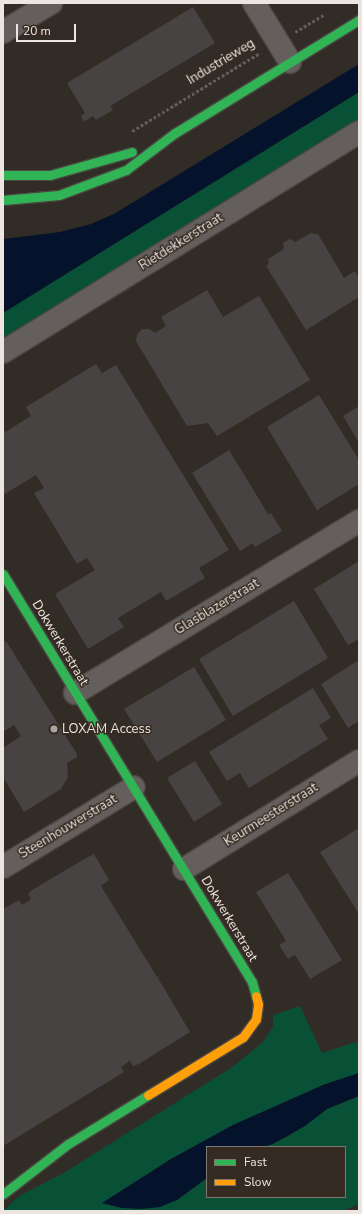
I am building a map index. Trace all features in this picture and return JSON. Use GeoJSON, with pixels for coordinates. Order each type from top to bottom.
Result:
{"type":"FeatureCollection","features":[{"type":"Feature","properties":{"kind":"street"},"geometry":{"type":"LineString","coordinates":[[3,32],[51,3]]}},
{"type":"Feature","properties":{"kind":"street"},"geometry":{"type":"LineString","coordinates":[[254,3],[290,62]]}},
{"type":"Feature","properties":{"kind":"street"},"geometry":{"type":"LineString","coordinates":[[3,200],[59,196],[126,170],[175,133],[359,20]]}},
{"type":"Feature","properties":{"kind":"street","name":"Rietdekkerstraat"},"geometry":{"type":"LineString","coordinates":[[3,352],[359,132]]}},
{"type":"Feature","properties":{"kind":"street"},"geometry":{"type":"LineString","coordinates":[[3,175],[50,175],[81,168],[120,157],[175,133]]}},
{"type":"Feature","properties":{"kind":"street","name":"Glasblazerstraat"},"geometry":{"type":"LineString","coordinates":[[75,693],[359,521]]}},
{"type":"Feature","properties":{"kind":"street","name":"Dokwerkerstraat"},"geometry":{"type":"LineString","coordinates":[[3,574],[184,868],[252,982],[258,1004],[256,1019],[243,1037],[68,1144],[3,1194]]}},
{"type":"Feature","properties":{"kind":"street","name":"Keurmeesterstraat"},"geometry":{"type":"LineString","coordinates":[[184,868],[359,761]]}},
{"type":"Feature","properties":{"kind":"street","name":"Steenhouwerstraat"},"geometry":{"type":"LineString","coordinates":[[3,866],[134,787]]}},
{"type":"Feature","properties":{"kind":"path","name":"Industrieweg"},"geometry":{"type":"LineString","coordinates":[[125,134],[330,11]]}},
{"type":"Feature","properties":{"kind":"green space"},"geometry":{"type":"Polygon","coordinates":[[[359,92],[359,119],[3,338],[3,313],[359,92]]]}},
{"type":"Feature","properties":{"kind":"green space"},"geometry":{"type":"Polygon","coordinates":[[[300,1006],[322,1053],[359,1041],[359,1073],[323,1085],[233,1125],[171,1159],[103,1203],[122,1208],[177,1200],[206,1179],[206,1198],[346,1198],[346,1146],[265,1146],[289,1136],[327,1109],[359,1096],[359,1204],[342,1211],[3,1211],[19,1196],[62,1174],[234,1066],[263,1042],[273,1027],[273,1015],[300,1006]]]}},
{"type":"Feature","properties":{"kind":"water"},"geometry":{"type":"Polygon","coordinates":[[[359,64],[359,92],[3,313],[3,239],[60,232],[91,224],[114,214],[359,64]]]}},
{"type":"Feature","properties":{"kind":"water"},"geometry":{"type":"Polygon","coordinates":[[[359,1073],[359,1096],[327,1109],[305,1126],[273,1144],[266,1146],[206,1146],[206,1179],[177,1200],[160,1207],[142,1209],[122,1208],[102,1203],[171,1159],[233,1125],[323,1085],[359,1073]]]}},
{"type":"Feature","properties":{"kind":"building"},"geometry":{"type":"Polygon","coordinates":[[[193,7],[215,43],[110,106],[113,110],[96,120],[93,116],[84,122],[81,116],[85,113],[67,83],[193,7]]]}},
{"type":"Feature","properties":{"kind":"building"},"geometry":{"type":"Polygon","coordinates":[[[311,233],[318,234],[344,278],[355,271],[359,278],[359,297],[306,330],[266,266],[269,264],[268,259],[284,249],[283,243],[290,239],[295,242],[311,233]]]}},
{"type":"Feature","properties":{"kind":"building"},"geometry":{"type":"Polygon","coordinates":[[[207,290],[223,317],[259,296],[310,380],[217,436],[208,423],[187,426],[136,341],[137,334],[142,329],[149,329],[155,333],[166,326],[161,317],[207,290]]]}},
{"type":"Feature","properties":{"kind":"building"},"geometry":{"type":"Polygon","coordinates":[[[96,364],[102,373],[116,365],[229,550],[199,568],[205,578],[166,601],[161,592],[118,618],[124,627],[88,649],[55,594],[95,570],[87,558],[77,564],[34,493],[44,488],[36,475],[3,495],[3,428],[5,432],[31,416],[26,407],[96,364]]]}},
{"type":"Feature","properties":{"kind":"building"},"geometry":{"type":"Polygon","coordinates":[[[319,395],[359,460],[359,484],[317,510],[267,427],[319,395]]]}},
{"type":"Feature","properties":{"kind":"building"},"geometry":{"type":"Polygon","coordinates":[[[359,406],[359,443],[343,416],[359,406]]]}},
{"type":"Feature","properties":{"kind":"building"},"geometry":{"type":"Polygon","coordinates":[[[229,450],[268,514],[271,513],[282,531],[255,547],[253,543],[240,551],[192,473],[229,450]]]}},
{"type":"Feature","properties":{"kind":"building"},"geometry":{"type":"Polygon","coordinates":[[[359,561],[359,639],[348,645],[314,589],[359,561]]]}},
{"type":"Feature","properties":{"kind":"building"},"geometry":{"type":"Polygon","coordinates":[[[294,601],[328,658],[233,716],[199,659],[294,601]]]}},
{"type":"Feature","properties":{"kind":"building"},"geometry":{"type":"Polygon","coordinates":[[[6,641],[77,754],[77,757],[67,763],[68,777],[61,789],[24,812],[3,777],[3,748],[21,736],[14,725],[3,732],[3,642],[6,641]]]}},
{"type":"Feature","properties":{"kind":"building"},"geometry":{"type":"Polygon","coordinates":[[[359,660],[359,721],[348,728],[321,684],[359,660]]]}},
{"type":"Feature","properties":{"kind":"building"},"geometry":{"type":"Polygon","coordinates":[[[194,667],[226,720],[157,762],[124,709],[194,667]]]}},
{"type":"Feature","properties":{"kind":"building"},"geometry":{"type":"Polygon","coordinates":[[[313,688],[331,718],[319,725],[328,739],[249,788],[240,773],[227,781],[209,752],[313,688]]]}},
{"type":"Feature","properties":{"kind":"building"},"geometry":{"type":"Polygon","coordinates":[[[195,761],[222,804],[194,822],[167,778],[195,761]]]}},
{"type":"Feature","properties":{"kind":"building"},"geometry":{"type":"Polygon","coordinates":[[[359,828],[359,914],[320,852],[359,828]]]}},
{"type":"Feature","properties":{"kind":"building"},"geometry":{"type":"Polygon","coordinates":[[[87,854],[89,857],[94,854],[109,880],[101,886],[157,977],[160,976],[158,978],[190,1032],[139,1064],[133,1066],[130,1061],[121,1067],[124,1072],[3,1146],[3,909],[19,900],[22,905],[31,899],[28,894],[32,890],[88,857],[87,854]]]}},
{"type":"Feature","properties":{"kind":"building"},"geometry":{"type":"Polygon","coordinates":[[[288,873],[342,960],[310,979],[295,955],[288,959],[279,945],[286,941],[256,892],[288,873]]]}},
{"type":"Feature","properties":{"kind":"traffic: fast"},"geometry":{"type":"LineString","coordinates":[[3,200],[59,195],[126,170],[175,133],[359,20]]}},
{"type":"Feature","properties":{"kind":"traffic: fast"},"geometry":{"type":"LineString","coordinates":[[3,175],[50,175],[132,152]]}},
{"type":"Feature","properties":{"kind":"traffic: fast"},"geometry":{"type":"LineString","coordinates":[[3,574],[252,982],[256,996]]}},
{"type":"Feature","properties":{"kind":"traffic: fast"},"geometry":{"type":"LineString","coordinates":[[3,1194],[68,1144],[148,1095]]}},
{"type":"Feature","properties":{"kind":"traffic: slow"},"geometry":{"type":"LineString","coordinates":[[148,1095],[243,1037],[256,1019],[258,1004],[256,996]]}},
{"type":"Feature","properties":{"kind":"place","name":"LOXAM Access"},"geometry":{"type":"Point","coordinates":[54,729]}}]}
